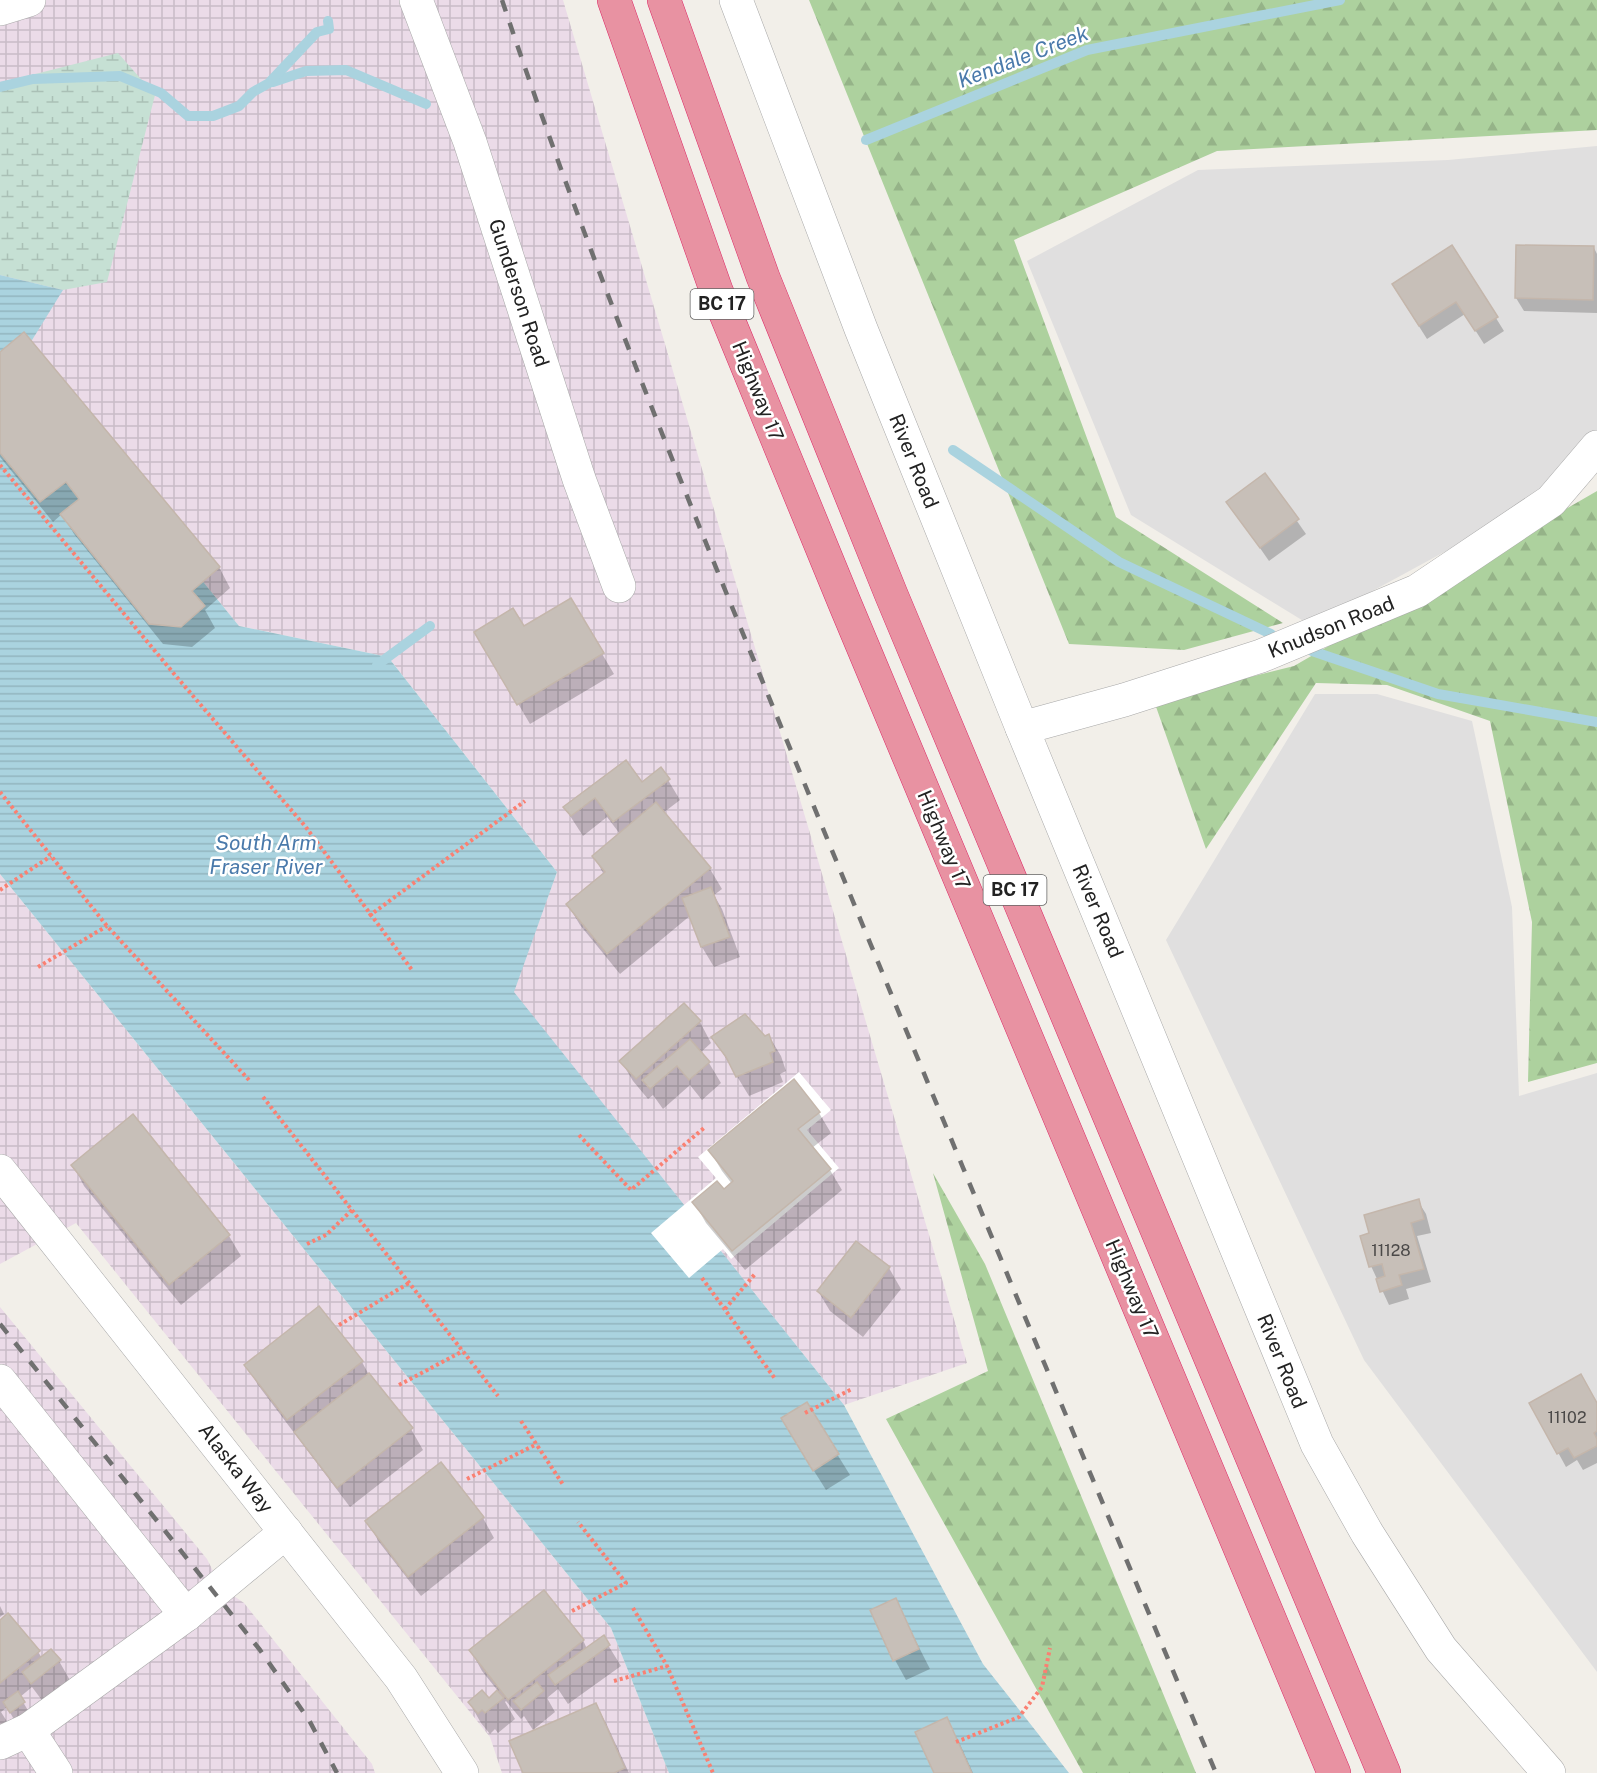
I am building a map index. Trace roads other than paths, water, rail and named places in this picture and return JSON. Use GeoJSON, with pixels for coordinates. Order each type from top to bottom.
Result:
{"type":"FeatureCollection","features":[{"type":"Feature","properties":{"kind":"highway","name":"Highway 17"},"geometry":{"type":"LineString","coordinates":[[614,0],[716,290],[845,604],[1335,1773]]}},
{"type":"Feature","properties":{"kind":"highway","name":"BC 17"},"geometry":{"type":"LineString","coordinates":[[664,0],[763,277],[891,594],[1384,1773]]}},
{"type":"Feature","properties":{"kind":"street"},"geometry":{"type":"LineString","coordinates":[[0,9],[29,0]]}},
{"type":"Feature","properties":{"kind":"street","name":"Gunderson Road"},"geometry":{"type":"LineString","coordinates":[[416,0],[470,142],[579,479],[619,586]]}},
{"type":"Feature","properties":{"kind":"street","name":"River Road"},"geometry":{"type":"LineString","coordinates":[[736,0],[861,329],[1022,728],[1317,1444],[1367,1533],[1441,1649],[1549,1773]]}},
{"type":"Feature","properties":{"kind":"street","name":"Knudson Road"},"geometry":{"type":"LineString","coordinates":[[1022,728],[1124,700],[1261,656],[1417,591],[1551,501],[1597,447]]}},
{"type":"Feature","properties":{"kind":"street","name":"Alaska Way"},"geometry":{"type":"LineString","coordinates":[[0,1171],[401,1678],[462,1773]]}},
{"type":"Feature","properties":{"kind":"street"},"geometry":{"type":"LineString","coordinates":[[0,1381],[186,1615]]}},
{"type":"Feature","properties":{"kind":"street"},"geometry":{"type":"LineString","coordinates":[[57,1773],[14,1737],[186,1615],[286,1532]]}},
{"type":"Feature","properties":{"kind":"water","name":"South Arm Fraser River"},"geometry":{"type":"Polygon","coordinates":[[[0,275],[63,290],[21,358],[239,626],[388,657],[557,872],[514,992],[844,1405],[983,1664],[1069,1773],[669,1773],[611,1628],[0,874],[0,275]]]}},
{"type":"Feature","properties":{"kind":"waterway","name":"Kendale Creek"},"geometry":{"type":"LineString","coordinates":[[866,140],[1087,50],[1340,0]]}},
{"type":"Feature","properties":{"kind":"waterway"},"geometry":{"type":"LineString","coordinates":[[0,87],[33,79],[120,76],[161,93],[188,116],[213,116],[239,106],[253,92],[269,83],[317,32],[329,29],[328,21]]}},
{"type":"Feature","properties":{"kind":"waterway","name":"Kendale Creek"},"geometry":{"type":"LineString","coordinates":[[273,82],[306,71],[346,70],[426,104]]}},
{"type":"Feature","properties":{"kind":"waterway"},"geometry":{"type":"LineString","coordinates":[[953,450],[1119,562],[1271,634]]}},
{"type":"Feature","properties":{"kind":"waterway"},"geometry":{"type":"LineString","coordinates":[[377,665],[430,626]]}},
{"type":"Feature","properties":{"kind":"waterway"},"geometry":{"type":"LineString","coordinates":[[1312,651],[1438,694],[1597,722]]}},
{"type":"Feature","properties":{"kind":"railway"},"geometry":{"type":"LineString","coordinates":[[502,0],[573,201],[649,401],[961,1163],[1216,1773]]}},
{"type":"Feature","properties":{"kind":"railway"},"geometry":{"type":"LineString","coordinates":[[0,1324],[260,1650],[309,1720],[337,1773]]}}]}
